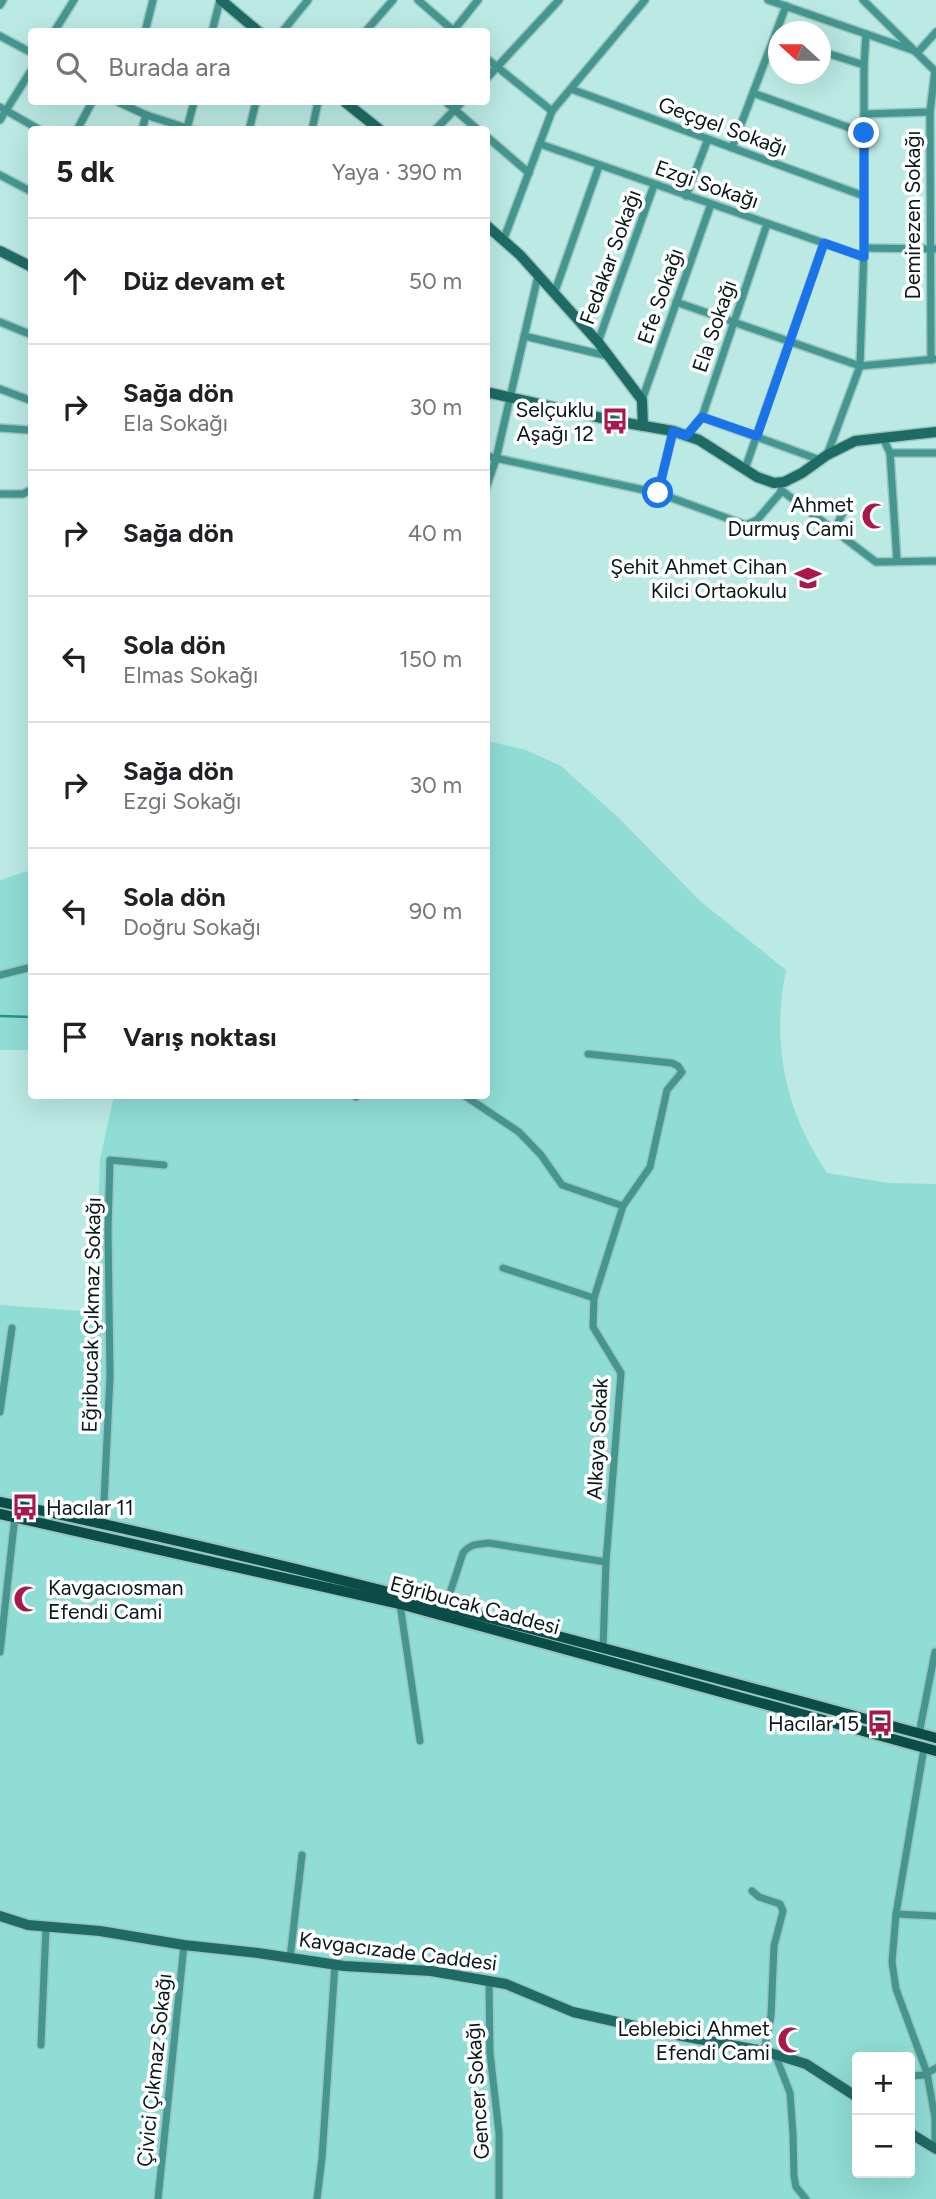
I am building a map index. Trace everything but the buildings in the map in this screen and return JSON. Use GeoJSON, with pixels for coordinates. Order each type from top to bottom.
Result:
{"type":"FeatureCollection","features":[{"type":"Feature","properties":{"kind":"main road","name":"Eğribucak Caddesi"},"geometry":{"type":"LineString","coordinates":[[0,1502],[103,1523],[446,1605],[936,1738]]}},
{"type":"Feature","properties":{"kind":"main road","name":"Eğribucak Caddesi"},"geometry":{"type":"LineString","coordinates":[[0,1514],[400,1604],[936,1751]]}},
{"type":"Feature","properties":{"kind":"street"},"geometry":{"type":"LineString","coordinates":[[0,5],[3,0]]}},
{"type":"Feature","properties":{"kind":"street"},"geometry":{"type":"LineString","coordinates":[[56,28],[74,0]]}},
{"type":"Feature","properties":{"kind":"street"},"geometry":{"type":"LineString","coordinates":[[146,28],[152,0]]}},
{"type":"Feature","properties":{"kind":"street"},"geometry":{"type":"LineString","coordinates":[[285,28],[308,0]]}},
{"type":"Feature","properties":{"kind":"street"},"geometry":{"type":"LineString","coordinates":[[368,28],[393,0]]}},
{"type":"Feature","properties":{"kind":"street"},"geometry":{"type":"LineString","coordinates":[[418,0],[451,28]]}},
{"type":"Feature","properties":{"kind":"street"},"geometry":{"type":"LineString","coordinates":[[456,28],[478,0]]}},
{"type":"Feature","properties":{"kind":"street"},"geometry":{"type":"LineString","coordinates":[[490,75],[559,0]]}},
{"type":"Feature","properties":{"kind":"street"},"geometry":{"type":"LineString","coordinates":[[503,241],[552,111],[645,0]]}},
{"type":"Feature","properties":{"kind":"street"},"geometry":{"type":"LineString","coordinates":[[768,0],[918,52]]}},
{"type":"Feature","properties":{"kind":"street"},"geometry":{"type":"LineString","coordinates":[[863,0],[936,71]]}},
{"type":"Feature","properties":{"kind":"street"},"geometry":{"type":"LineString","coordinates":[[214,28],[224,1],[254,28]]}},
{"type":"Feature","properties":{"kind":"street"},"geometry":{"type":"LineString","coordinates":[[782,21],[786,6]]}},
{"type":"Feature","properties":{"kind":"street"},"geometry":{"type":"LineString","coordinates":[[918,52],[936,32]]}},
{"type":"Feature","properties":{"kind":"street"},"geometry":{"type":"LineString","coordinates":[[823,457],[860,366],[866,34]]}},
{"type":"Feature","properties":{"kind":"street"},"geometry":{"type":"LineString","coordinates":[[0,36],[28,51]]}},
{"type":"Feature","properties":{"kind":"street"},"geometry":{"type":"LineString","coordinates":[[831,54],[864,65]]}},
{"type":"Feature","properties":{"kind":"street"},"geometry":{"type":"LineString","coordinates":[[732,148],[768,58]]}},
{"type":"Feature","properties":{"kind":"street"},"geometry":{"type":"LineString","coordinates":[[490,61],[552,111]]}},
{"type":"Feature","properties":{"kind":"street","name":"Demirezen Sokağı"},"geometry":{"type":"LineString","coordinates":[[933,359],[933,142],[930,112],[936,71]]}},
{"type":"Feature","properties":{"kind":"street"},"geometry":{"type":"LineString","coordinates":[[0,120],[3,108],[28,74]]}},
{"type":"Feature","properties":{"kind":"street","name":"Geçgel Sokağı"},"geometry":{"type":"LineString","coordinates":[[571,89],[864,196]]}},
{"type":"Feature","properties":{"kind":"street"},"geometry":{"type":"LineString","coordinates":[[753,93],[864,133]]}},
{"type":"Feature","properties":{"kind":"street"},"geometry":{"type":"LineString","coordinates":[[79,126],[90,105]]}},
{"type":"Feature","properties":{"kind":"street"},"geometry":{"type":"LineString","coordinates":[[129,105],[146,115],[181,126]]}},
{"type":"Feature","properties":{"kind":"street"},"geometry":{"type":"LineString","coordinates":[[190,126],[194,105]]}},
{"type":"Feature","properties":{"kind":"street"},"geometry":{"type":"LineString","coordinates":[[250,126],[255,105]]}},
{"type":"Feature","properties":{"kind":"street"},"geometry":{"type":"LineString","coordinates":[[313,126],[317,105]]}},
{"type":"Feature","properties":{"kind":"street"},"geometry":{"type":"LineString","coordinates":[[349,105],[375,126]]}},
{"type":"Feature","properties":{"kind":"street"},"geometry":{"type":"LineString","coordinates":[[449,105],[473,126]]}},
{"type":"Feature","properties":{"kind":"street"},"geometry":{"type":"LineString","coordinates":[[439,126],[459,105]]}},
{"type":"Feature","properties":{"kind":"street"},"geometry":{"type":"LineString","coordinates":[[3,108],[33,126]]}},
{"type":"Feature","properties":{"kind":"street"},"geometry":{"type":"LineString","coordinates":[[864,114],[930,112]]}},
{"type":"Feature","properties":{"kind":"street"},"geometry":{"type":"LineString","coordinates":[[143,126],[146,115]]}},
{"type":"Feature","properties":{"kind":"street"},"geometry":{"type":"LineString","coordinates":[[490,139],[529,173]]}},
{"type":"Feature","properties":{"kind":"street"},"geometry":{"type":"LineString","coordinates":[[686,196],[708,139]]}},
{"type":"Feature","properties":{"kind":"street","name":"Ezgi Sokağı"},"geometry":{"type":"LineString","coordinates":[[540,144],[824,243],[864,253],[933,249]]}},
{"type":"Feature","properties":{"kind":"street"},"geometry":{"type":"LineString","coordinates":[[554,293],[600,166]]}},
{"type":"Feature","properties":{"kind":"street"},"geometry":{"type":"LineString","coordinates":[[0,175],[28,190]]}},
{"type":"Feature","properties":{"kind":"street","name":"Fedakar Sokağı"},"geometry":{"type":"LineString","coordinates":[[598,342],[654,185]]}},
{"type":"Feature","properties":{"kind":"street","name":"Efe Sokağı"},"geometry":{"type":"LineString","coordinates":[[642,400],[711,204]]}},
{"type":"Feature","properties":{"kind":"street","name":"Ela Sokağı"},"geometry":{"type":"LineString","coordinates":[[686,436],[702,417],[767,224]]}},
{"type":"Feature","properties":{"kind":"street"},"geometry":{"type":"LineString","coordinates":[[490,230],[520,255],[609,356],[642,400],[643,426]]}},
{"type":"Feature","properties":{"kind":"street"},"geometry":{"type":"LineString","coordinates":[[745,469],[824,243]]}},
{"type":"Feature","properties":{"kind":"street"},"geometry":{"type":"LineString","coordinates":[[0,251],[28,265]]}},
{"type":"Feature","properties":{"kind":"street"},"geometry":{"type":"LineString","coordinates":[[490,476],[538,276]]}},
{"type":"Feature","properties":{"kind":"street"},"geometry":{"type":"LineString","coordinates":[[676,302],[860,366],[933,359]]}},
{"type":"Feature","properties":{"kind":"street"},"geometry":{"type":"LineString","coordinates":[[0,322],[28,333]]}},
{"type":"Feature","properties":{"kind":"street"},"geometry":{"type":"LineString","coordinates":[[524,336],[609,356]]}},
{"type":"Feature","properties":{"kind":"street"},"geometry":{"type":"LineString","coordinates":[[0,389],[28,400]]}},
{"type":"Feature","properties":{"kind":"street"},"geometry":{"type":"LineString","coordinates":[[490,393],[673,431],[699,440],[765,481],[780,487],[795,502],[877,562],[936,561]]}},
{"type":"Feature","properties":{"kind":"street"},"geometry":{"type":"LineString","coordinates":[[702,417],[823,457]]}},
{"type":"Feature","properties":{"kind":"street"},"geometry":{"type":"LineString","coordinates":[[0,428],[28,429]]}},
{"type":"Feature","properties":{"kind":"street"},"geometry":{"type":"LineString","coordinates":[[658,493],[673,431]]}},
{"type":"Feature","properties":{"kind":"street"},"geometry":{"type":"LineString","coordinates":[[490,457],[658,493],[746,525],[757,520],[780,487],[823,457],[855,441],[936,432]]}},
{"type":"Feature","properties":{"kind":"street"},"geometry":{"type":"LineString","coordinates":[[883,438],[890,453],[897,561]]}},
{"type":"Feature","properties":{"kind":"street"},"geometry":{"type":"LineString","coordinates":[[890,453],[936,453]]}},
{"type":"Feature","properties":{"kind":"street"},"geometry":{"type":"LineString","coordinates":[[0,494],[28,492]]}},
{"type":"Feature","properties":{"kind":"street"},"geometry":{"type":"LineString","coordinates":[[795,502],[847,504],[834,531]]}},
{"type":"Feature","properties":{"kind":"street"},"geometry":{"type":"LineString","coordinates":[[0,975],[28,968]]}},
{"type":"Feature","properties":{"kind":"street","name":"Alkaya Sokak"},"geometry":{"type":"LineString","coordinates":[[588,1054],[672,1063],[681,1070],[681,1075],[667,1090],[650,1167],[624,1206],[594,1298],[593,1327],[621,1373],[606,1562],[603,1649]]}},
{"type":"Feature","properties":{"kind":"street"},"geometry":{"type":"LineString","coordinates":[[470,1099],[519,1132],[541,1155],[562,1185],[624,1206]]}},
{"type":"Feature","properties":{"kind":"street","name":"Eğribucak Çıkmaz Sokağı"},"geometry":{"type":"LineString","coordinates":[[103,1523],[110,1376],[110,1160],[164,1165]]}},
{"type":"Feature","properties":{"kind":"street"},"geometry":{"type":"LineString","coordinates":[[503,1268],[594,1298]]}},
{"type":"Feature","properties":{"kind":"street"},"geometry":{"type":"LineString","coordinates":[[0,1412],[12,1328]]}},
{"type":"Feature","properties":{"kind":"street"},"geometry":{"type":"LineString","coordinates":[[0,1652],[15,1516]]}},
{"type":"Feature","properties":{"kind":"street"},"geometry":{"type":"LineString","coordinates":[[446,1605],[463,1553],[476,1544],[489,1543],[606,1562]]}},
{"type":"Feature","properties":{"kind":"street"},"geometry":{"type":"LineString","coordinates":[[400,1604],[421,1741]]}},
{"type":"Feature","properties":{"kind":"street"},"geometry":{"type":"LineString","coordinates":[[919,1734],[935,1652]]}},
{"type":"Feature","properties":{"kind":"street"},"geometry":{"type":"LineString","coordinates":[[924,1748],[896,1914],[892,1962],[896,1989],[927,2073],[935,2118],[936,2149]]}},
{"type":"Feature","properties":{"kind":"street"},"geometry":{"type":"LineString","coordinates":[[290,1958],[302,1855]]}},
{"type":"Feature","properties":{"kind":"street"},"geometry":{"type":"LineString","coordinates":[[752,1891],[759,1898],[780,1904],[783,1911],[774,1947],[769,2053],[790,2093],[794,2176],[796,2187],[806,2199]]}},
{"type":"Feature","properties":{"kind":"street"},"geometry":{"type":"LineString","coordinates":[[896,1914],[936,1916]]}},
{"type":"Feature","properties":{"kind":"street","name":"Kavgacızade Caddesi"},"geometry":{"type":"LineString","coordinates":[[0,1916],[28,1926],[100,1931],[184,1945],[335,1964],[431,1971],[506,1984],[573,2012],[667,2034],[769,2053],[806,2064],[852,2094]]}},
{"type":"Feature","properties":{"kind":"street"},"geometry":{"type":"LineString","coordinates":[[41,2045],[46,1927]]}},
{"type":"Feature","properties":{"kind":"street","name":"Çivici Çıkmaz Sokağı"},"geometry":{"type":"LineString","coordinates":[[158,2199],[184,1945]]}},
{"type":"Feature","properties":{"kind":"street"},"geometry":{"type":"LineString","coordinates":[[317,2199],[335,1964]]}},
{"type":"Feature","properties":{"kind":"street","name":"Gencer Sokağı"},"geometry":{"type":"LineString","coordinates":[[489,1981],[489,2053],[499,2133],[499,2199]]}},
{"type":"Feature","properties":{"kind":"street"},"geometry":{"type":"LineString","coordinates":[[915,2075],[936,2068]]}},
{"type":"Feature","properties":{"kind":"street"},"geometry":{"type":"LineString","coordinates":[[915,2136],[936,2149]]}},
{"type":"Feature","properties":{"kind":"shaded area"},"geometry":{"type":"Polygon","coordinates":[[[490,742],[526,750],[561,766],[620,819],[700,901],[786,970],[780,1024],[785,1076],[801,1125],[827,1173],[888,1183],[936,1184],[936,2199],[0,2199],[0,1305],[95,1312],[100,1159],[113,1099],[490,1099],[490,742]]]}},
{"type":"Feature","properties":{"kind":"shaded area"},"geometry":{"type":"Polygon","coordinates":[[[28,871],[28,1050],[0,1050],[0,880],[28,871]]]}},
{"type":"Feature","properties":{"kind":"waterway"},"geometry":{"type":"LineString","coordinates":[[0,1016],[28,1017]]}},
{"type":"Feature","properties":{"kind":"place","name":"Selçuklu Aşağı 12"},"geometry":{"type":"Point","coordinates":[615,421]}},
{"type":"Feature","properties":{"kind":"place","name":"Ahmet Durmuş Cami"},"geometry":{"type":"Point","coordinates":[875,516]}},
{"type":"Feature","properties":{"kind":"place","name":"Şehit Ahmet Cihan Kilci Ortaokulu"},"geometry":{"type":"Point","coordinates":[808,578]}},
{"type":"Feature","properties":{"kind":"place","name":"Hacılar 11"},"geometry":{"type":"Point","coordinates":[25,1507]}},
{"type":"Feature","properties":{"kind":"place","name":"Kavgacıosman Efendi Cami"},"geometry":{"type":"Point","coordinates":[27,1599]}},
{"type":"Feature","properties":{"kind":"place","name":"Hacılar 15"},"geometry":{"type":"Point","coordinates":[880,1723]}},
{"type":"Feature","properties":{"kind":"place","name":"Leblebici Ahmet Efendi Cami"},"geometry":{"type":"Point","coordinates":[791,2040]}},
{"type":"Feature","properties":{"kind":"route"},"geometry":{"type":"LineString","coordinates":[[658,493],[673,431],[686,436],[702,417],[757,436],[824,243],[864,257],[864,133]]}}]}
